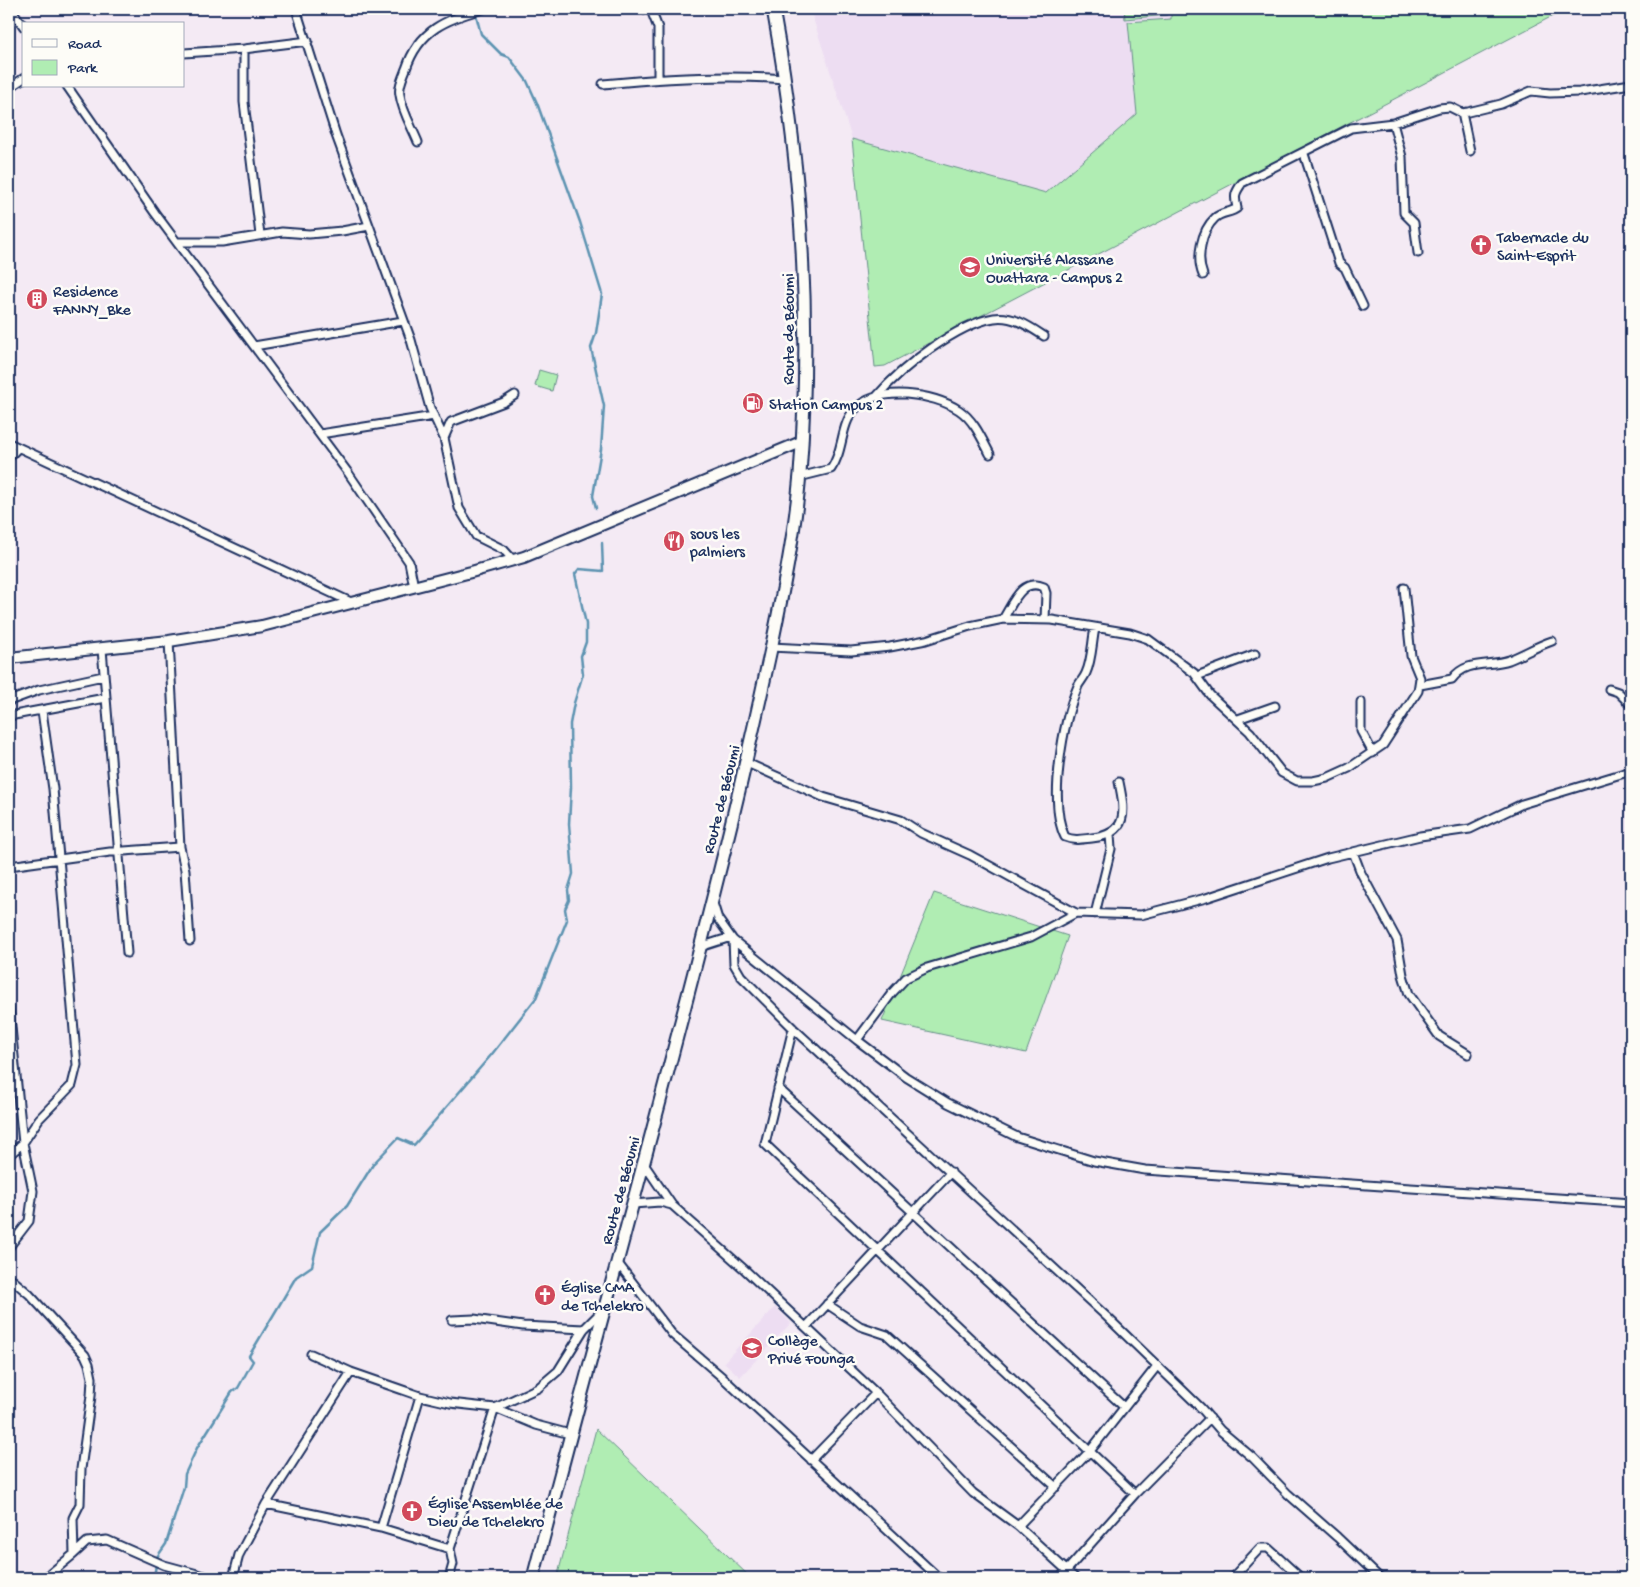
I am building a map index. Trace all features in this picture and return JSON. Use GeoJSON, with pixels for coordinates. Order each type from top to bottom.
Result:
{"type":"FeatureCollection","features":[{"type":"Feature","properties":{"kind":"main road","name":"Route de Béoumi"},"geometry":{"type":"LineString","coordinates":[[533,1578],[603,1310],[644,1164],[747,763],[792,541],[802,442],[803,257],[796,158],[772,9]]}},
{"type":"Feature","properties":{"kind":"main road"},"geometry":{"type":"LineString","coordinates":[[9,658],[169,641],[262,626],[414,587],[513,560],[802,442]]}},
{"type":"Feature","properties":{"kind":"street"},"geometry":{"type":"LineString","coordinates":[[11,9],[22,24]]}},
{"type":"Feature","properties":{"kind":"street"},"geometry":{"type":"LineString","coordinates":[[296,9],[308,41],[336,135],[423,376],[434,416],[444,438],[459,508],[476,536],[504,550],[513,560]]}},
{"type":"Feature","properties":{"kind":"street"},"geometry":{"type":"LineString","coordinates":[[418,142],[399,93],[408,63],[418,43],[428,32],[467,14],[484,9]]}},
{"type":"Feature","properties":{"kind":"street"},"geometry":{"type":"LineString","coordinates":[[644,9],[651,10],[658,28],[658,79]]}},
{"type":"Feature","properties":{"kind":"street"},"geometry":{"type":"LineString","coordinates":[[185,53],[244,49],[308,41]]}},
{"type":"Feature","properties":{"kind":"street"},"geometry":{"type":"LineString","coordinates":[[244,49],[244,102],[260,235]]}},
{"type":"Feature","properties":{"kind":"street"},"geometry":{"type":"LineString","coordinates":[[603,84],[658,79],[740,76],[784,79]]}},
{"type":"Feature","properties":{"kind":"street"},"geometry":{"type":"LineString","coordinates":[[9,88],[22,79]]}},
{"type":"Feature","properties":{"kind":"street"},"geometry":{"type":"LineString","coordinates":[[1203,275],[1199,255],[1203,241],[1215,218],[1237,208],[1234,195],[1242,183],[1304,154],[1342,131],[1362,126],[1393,123],[1439,108],[1450,107],[1462,113],[1501,104],[1531,90],[1565,93],[1631,84]]}},
{"type":"Feature","properties":{"kind":"street"},"geometry":{"type":"LineString","coordinates":[[68,88],[178,242],[320,434],[409,562],[414,587]]}},
{"type":"Feature","properties":{"kind":"street"},"geometry":{"type":"LineString","coordinates":[[1462,113],[1470,151]]}},
{"type":"Feature","properties":{"kind":"street"},"geometry":{"type":"LineString","coordinates":[[1393,123],[1402,157],[1404,213],[1414,223],[1418,253]]}},
{"type":"Feature","properties":{"kind":"street"},"geometry":{"type":"LineString","coordinates":[[1304,154],[1339,263],[1345,268],[1363,306]]}},
{"type":"Feature","properties":{"kind":"street"},"geometry":{"type":"LineString","coordinates":[[178,242],[222,242],[260,235],[342,232],[368,226]]}},
{"type":"Feature","properties":{"kind":"street"},"geometry":{"type":"LineString","coordinates":[[877,396],[893,377],[914,360],[951,337],[980,323],[995,318],[1012,320],[1024,324],[1044,336]]}},
{"type":"Feature","properties":{"kind":"street"},"geometry":{"type":"LineString","coordinates":[[254,346],[403,321]]}},
{"type":"Feature","properties":{"kind":"street"},"geometry":{"type":"LineString","coordinates":[[799,477],[831,469],[837,459],[846,425],[854,410],[868,399],[877,396],[919,394],[960,411],[975,428],[990,454]]}},
{"type":"Feature","properties":{"kind":"street"},"geometry":{"type":"LineString","coordinates":[[444,438],[451,422],[504,402],[515,395]]}},
{"type":"Feature","properties":{"kind":"street"},"geometry":{"type":"LineString","coordinates":[[320,434],[365,425],[434,416]]}},
{"type":"Feature","properties":{"kind":"street"},"geometry":{"type":"LineString","coordinates":[[9,443],[353,603]]}},
{"type":"Feature","properties":{"kind":"street"},"geometry":{"type":"LineString","coordinates":[[9,457],[18,448]]}},
{"type":"Feature","properties":{"kind":"street"},"geometry":{"type":"LineString","coordinates":[[1003,619],[1020,592],[1032,584],[1044,587],[1046,593],[1045,620]]}},
{"type":"Feature","properties":{"kind":"street"},"geometry":{"type":"LineString","coordinates":[[771,647],[851,651],[890,647],[926,640],[970,626],[1003,619],[1045,620],[1130,633],[1148,638],[1197,676],[1210,695],[1238,719],[1268,752],[1282,773],[1297,781],[1313,781],[1327,778],[1373,753],[1392,733],[1420,685],[1420,678],[1411,656],[1404,588]]}},
{"type":"Feature","properties":{"kind":"street"},"geometry":{"type":"LineString","coordinates":[[1095,628],[1086,672],[1078,686],[1069,712],[1057,784],[1060,825],[1065,837],[1075,840],[1110,834],[1115,831],[1123,811],[1118,782]]}},
{"type":"Feature","properties":{"kind":"street"},"geometry":{"type":"LineString","coordinates":[[169,641],[180,847],[185,870],[190,940]]}},
{"type":"Feature","properties":{"kind":"street"},"geometry":{"type":"LineString","coordinates":[[1420,685],[1452,679],[1458,672],[1467,667],[1506,661],[1552,641]]}},
{"type":"Feature","properties":{"kind":"street"},"geometry":{"type":"LineString","coordinates":[[102,649],[127,953]]}},
{"type":"Feature","properties":{"kind":"street"},"geometry":{"type":"LineString","coordinates":[[1197,676],[1255,654]]}},
{"type":"Feature","properties":{"kind":"street"},"geometry":{"type":"LineString","coordinates":[[9,701],[39,690],[104,676]]}},
{"type":"Feature","properties":{"kind":"street"},"geometry":{"type":"LineString","coordinates":[[1609,689],[1618,692],[1631,705]]}},
{"type":"Feature","properties":{"kind":"street"},"geometry":{"type":"LineString","coordinates":[[9,716],[105,698]]}},
{"type":"Feature","properties":{"kind":"street"},"geometry":{"type":"LineString","coordinates":[[1361,702],[1361,731],[1373,753]]}},
{"type":"Feature","properties":{"kind":"street"},"geometry":{"type":"LineString","coordinates":[[1238,719],[1275,706]]}},
{"type":"Feature","properties":{"kind":"street"},"geometry":{"type":"LineString","coordinates":[[9,1155],[23,1143],[39,1119],[72,1086],[77,1065],[53,789],[42,711]]}},
{"type":"Feature","properties":{"kind":"street"},"geometry":{"type":"LineString","coordinates":[[747,763],[823,797],[901,820],[921,833],[970,856],[1076,914]]}},
{"type":"Feature","properties":{"kind":"street"},"geometry":{"type":"LineString","coordinates":[[857,1040],[892,993],[906,978],[927,968],[1031,937],[1076,914],[1141,915],[1171,908],[1353,852],[1420,836],[1470,829],[1522,804],[1631,771]]}},
{"type":"Feature","properties":{"kind":"street"},"geometry":{"type":"LineString","coordinates":[[1095,914],[1111,849],[1110,834]]}},
{"type":"Feature","properties":{"kind":"street"},"geometry":{"type":"LineString","coordinates":[[9,866],[119,852],[180,847]]}},
{"type":"Feature","properties":{"kind":"street"},"geometry":{"type":"LineString","coordinates":[[1353,852],[1361,874],[1392,926],[1409,994],[1439,1036],[1468,1054]]}},
{"type":"Feature","properties":{"kind":"street"},"geometry":{"type":"LineString","coordinates":[[712,901],[718,919],[732,939],[857,1040],[906,1077],[948,1104],[1017,1137],[1120,1167],[1631,1203]]}},
{"type":"Feature","properties":{"kind":"street"},"geometry":{"type":"LineString","coordinates":[[700,947],[732,939]]}},
{"type":"Feature","properties":{"kind":"street"},"geometry":{"type":"LineString","coordinates":[[732,939],[734,964],[741,976],[794,1028],[951,1172],[1380,1578]]}},
{"type":"Feature","properties":{"kind":"street"},"geometry":{"type":"LineString","coordinates":[[9,1008],[23,1143],[32,1185],[29,1220],[9,1247]]}},
{"type":"Feature","properties":{"kind":"street"},"geometry":{"type":"LineString","coordinates":[[794,1028],[765,1144],[1135,1494]]}},
{"type":"Feature","properties":{"kind":"street"},"geometry":{"type":"LineString","coordinates":[[778,1088],[1124,1407]]}},
{"type":"Feature","properties":{"kind":"street"},"geometry":{"type":"LineString","coordinates":[[644,1164],[672,1205],[876,1393],[973,1493],[1018,1526],[1074,1578]]}},
{"type":"Feature","properties":{"kind":"street"},"geometry":{"type":"LineString","coordinates":[[806,1327],[951,1172]]}},
{"type":"Feature","properties":{"kind":"street"},"geometry":{"type":"LineString","coordinates":[[633,1204],[660,1202],[672,1205]]}},
{"type":"Feature","properties":{"kind":"street"},"geometry":{"type":"LineString","coordinates":[[617,1261],[672,1334],[939,1578]]}},
{"type":"Feature","properties":{"kind":"street"},"geometry":{"type":"LineString","coordinates":[[9,1277],[29,1294],[85,1355],[92,1378],[81,1469],[80,1504],[73,1518],[74,1554]]}},
{"type":"Feature","properties":{"kind":"street"},"geometry":{"type":"LineString","coordinates":[[827,1304],[860,1326],[887,1336],[1056,1487]]}},
{"type":"Feature","properties":{"kind":"street"},"geometry":{"type":"LineString","coordinates":[[449,1578],[453,1564],[450,1549],[495,1408],[538,1388],[558,1371],[584,1329],[603,1310]]}},
{"type":"Feature","properties":{"kind":"street"},"geometry":{"type":"LineString","coordinates":[[452,1320],[474,1319],[524,1326],[584,1329]]}},
{"type":"Feature","properties":{"kind":"street"},"geometry":{"type":"LineString","coordinates":[[311,1354],[351,1372],[420,1396],[450,1404],[495,1408],[536,1425],[570,1434]]}},
{"type":"Feature","properties":{"kind":"street"},"geometry":{"type":"LineString","coordinates":[[1018,1526],[1090,1451],[1157,1366]]}},
{"type":"Feature","properties":{"kind":"street"},"geometry":{"type":"LineString","coordinates":[[236,1578],[239,1555],[266,1504],[351,1372]]}},
{"type":"Feature","properties":{"kind":"street"},"geometry":{"type":"LineString","coordinates":[[811,1460],[876,1393]]}},
{"type":"Feature","properties":{"kind":"street"},"geometry":{"type":"LineString","coordinates":[[381,1528],[420,1396]]}},
{"type":"Feature","properties":{"kind":"street"},"geometry":{"type":"LineString","coordinates":[[1060,1578],[1135,1494],[1210,1418]]}},
{"type":"Feature","properties":{"kind":"street"},"geometry":{"type":"LineString","coordinates":[[266,1504],[381,1528],[450,1549]]}},
{"type":"Feature","properties":{"kind":"street"},"geometry":{"type":"LineString","coordinates":[[45,1578],[60,1568],[87,1542],[107,1540],[164,1565],[212,1578]]}},
{"type":"Feature","properties":{"kind":"street"},"geometry":{"type":"LineString","coordinates":[[1232,1578],[1260,1548],[1268,1548],[1301,1578]]}},
{"type":"Feature","properties":{"kind":"shaded area","name":"Université Alassane Ouattara - Campus 2"},"geometry":{"type":"Polygon","coordinates":[[[810,9],[1566,9],[885,366],[875,367],[852,139],[810,9]]]}},
{"type":"Feature","properties":{"kind":"shaded area","name":"Collège Privé Founga"},"geometry":{"type":"Polygon","coordinates":[[[775,1307],[791,1323],[740,1377],[724,1362],[775,1307]]]}},
{"type":"Feature","properties":{"kind":"green space"},"geometry":{"type":"Polygon","coordinates":[[[1124,9],[1166,9],[1167,15],[1125,19],[1124,9]]]}},
{"type":"Feature","properties":{"kind":"green space","name":"Université Alassane Ouattara - Campus 2"},"geometry":{"type":"Polygon","coordinates":[[[1171,9],[1566,9],[885,366],[875,367],[852,139],[1046,193],[1137,114],[1128,22],[1171,19],[1171,9]]]}},
{"type":"Feature","properties":{"kind":"green space"},"geometry":{"type":"Polygon","coordinates":[[[539,370],[556,375],[552,391],[535,386],[539,370]]]}},
{"type":"Feature","properties":{"kind":"green space"},"geometry":{"type":"Polygon","coordinates":[[[934,893],[1068,936],[1026,1053],[882,1021],[934,893]]]}},
{"type":"Feature","properties":{"kind":"green space"},"geometry":{"type":"Polygon","coordinates":[[[596,1429],[751,1578],[557,1578],[596,1429]]]}},
{"type":"Feature","properties":{"kind":"waterway"},"geometry":{"type":"LineString","coordinates":[[476,15],[481,34],[501,54],[509,57],[527,81],[537,103],[580,222],[602,294],[596,333],[591,348],[604,406],[601,449],[593,496],[596,508]]}},
{"type":"Feature","properties":{"kind":"waterway"},"geometry":{"type":"LineString","coordinates":[[154,1578],[157,1557],[166,1544],[184,1487],[185,1474],[197,1448],[232,1392],[238,1388],[253,1361],[249,1356],[296,1277],[312,1266],[320,1232],[347,1206],[374,1163],[398,1138],[414,1145],[492,1054],[536,998],[567,920],[565,909],[569,900],[568,890],[573,874],[569,824],[571,787],[570,724],[583,674],[581,656],[586,642],[586,624],[575,574],[579,569],[603,571],[602,543]]}},
{"type":"Feature","properties":{"kind":"place","name":"Tabernacle du Saint-Esprit"},"geometry":{"type":"Point","coordinates":[1481,245]}},
{"type":"Feature","properties":{"kind":"place","name":"Université Alassane Ouattara - Campus 2"},"geometry":{"type":"Point","coordinates":[970,267]}},
{"type":"Feature","properties":{"kind":"place","name":"Residence FANNY_Bke"},"geometry":{"type":"Point","coordinates":[37,299]}},
{"type":"Feature","properties":{"kind":"place","name":"Station Campus 2"},"geometry":{"type":"Point","coordinates":[753,403]}},
{"type":"Feature","properties":{"kind":"place","name":"sous les palmiers"},"geometry":{"type":"Point","coordinates":[674,541]}},
{"type":"Feature","properties":{"kind":"place","name":"Église CMA de Tchelekro"},"geometry":{"type":"Point","coordinates":[545,1295]}},
{"type":"Feature","properties":{"kind":"place","name":"Collège Privé Founga"},"geometry":{"type":"Point","coordinates":[752,1348]}},
{"type":"Feature","properties":{"kind":"place","name":"Église Assemblée de Dieu de Tchelekro"},"geometry":{"type":"Point","coordinates":[412,1511]}}]}
